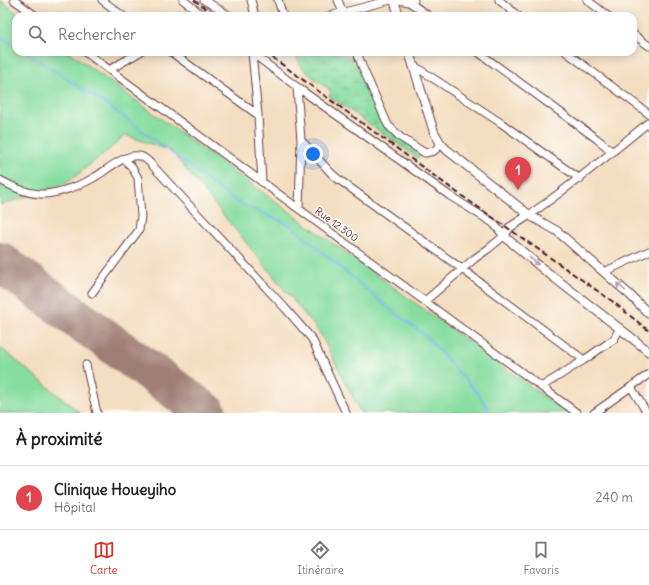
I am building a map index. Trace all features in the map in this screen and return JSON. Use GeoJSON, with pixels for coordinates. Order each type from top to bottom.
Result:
{"type":"FeatureCollection","features":[{"type":"Feature","properties":{"kind":"main road"},"geometry":{"type":"LineString","coordinates":[[394,0],[397,12]]}},
{"type":"Feature","properties":{"kind":"main road"},"geometry":{"type":"LineString","coordinates":[[410,56],[434,132],[441,144],[529,216],[557,231],[648,312]]}},
{"type":"Feature","properties":{"kind":"main road"},"geometry":{"type":"LineString","coordinates":[[529,216],[509,228],[504,236],[543,269],[649,352]]}},
{"type":"Feature","properties":{"kind":"street"},"geometry":{"type":"LineString","coordinates":[[14,0],[30,12]]}},
{"type":"Feature","properties":{"kind":"street"},"geometry":{"type":"LineString","coordinates":[[102,0],[118,12]]}},
{"type":"Feature","properties":{"kind":"street"},"geometry":{"type":"LineString","coordinates":[[183,0],[199,12]]}},
{"type":"Feature","properties":{"kind":"street"},"geometry":{"type":"LineString","coordinates":[[204,0],[224,12]]}},
{"type":"Feature","properties":{"kind":"street"},"geometry":{"type":"LineString","coordinates":[[251,0],[254,12]]}},
{"type":"Feature","properties":{"kind":"street"},"geometry":{"type":"LineString","coordinates":[[278,0],[282,12]]}},
{"type":"Feature","properties":{"kind":"street"},"geometry":{"type":"LineString","coordinates":[[338,0],[342,12]]}},
{"type":"Feature","properties":{"kind":"street"},"geometry":{"type":"LineString","coordinates":[[350,12],[391,0]]}},
{"type":"Feature","properties":{"kind":"street"},"geometry":{"type":"LineString","coordinates":[[398,0],[412,1],[424,12]]}},
{"type":"Feature","properties":{"kind":"street"},"geometry":{"type":"LineString","coordinates":[[499,0],[513,12]]}},
{"type":"Feature","properties":{"kind":"street"},"geometry":{"type":"LineString","coordinates":[[587,0],[603,12]]}},
{"type":"Feature","properties":{"kind":"street"},"geometry":{"type":"LineString","coordinates":[[637,37],[649,46]]}},
{"type":"Feature","properties":{"kind":"street","name":"Rue 12.300"},"geometry":{"type":"LineString","coordinates":[[90,56],[577,413]]}},
{"type":"Feature","properties":{"kind":"street"},"geometry":{"type":"LineString","coordinates":[[109,70],[133,56]]}},
{"type":"Feature","properties":{"kind":"street"},"geometry":{"type":"LineString","coordinates":[[177,56],[258,114]]}},
{"type":"Feature","properties":{"kind":"street"},"geometry":{"type":"LineString","coordinates":[[252,56],[262,182]]}},
{"type":"Feature","properties":{"kind":"street"},"geometry":{"type":"LineString","coordinates":[[257,56],[297,87],[450,196],[492,223],[504,236],[474,258],[424,301]]}},
{"type":"Feature","properties":{"kind":"street"},"geometry":{"type":"LineString","coordinates":[[358,56],[388,125],[400,137],[425,153],[434,151],[441,144]]}},
{"type":"Feature","properties":{"kind":"street"},"geometry":{"type":"LineString","coordinates":[[483,56],[613,152]]}},
{"type":"Feature","properties":{"kind":"street"},"geometry":{"type":"LineString","coordinates":[[571,56],[649,114]]}},
{"type":"Feature","properties":{"kind":"street"},"geometry":{"type":"LineString","coordinates":[[413,65],[501,123],[580,179]]}},
{"type":"Feature","properties":{"kind":"street"},"geometry":{"type":"LineString","coordinates":[[297,87],[301,140],[299,209]]}},
{"type":"Feature","properties":{"kind":"street"},"geometry":{"type":"LineString","coordinates":[[529,216],[580,179],[649,122]]}},
{"type":"Feature","properties":{"kind":"street"},"geometry":{"type":"LineString","coordinates":[[301,140],[338,179],[584,360]]}},
{"type":"Feature","properties":{"kind":"street"},"geometry":{"type":"LineString","coordinates":[[0,180],[23,192],[41,195],[55,193],[83,184],[124,159],[132,156],[143,157],[312,339],[346,413]]}},
{"type":"Feature","properties":{"kind":"street"},"geometry":{"type":"LineString","coordinates":[[92,293],[139,230],[141,216],[138,178],[131,166],[124,159]]}},
{"type":"Feature","properties":{"kind":"street"},"geometry":{"type":"LineString","coordinates":[[604,272],[649,251]]}},
{"type":"Feature","properties":{"kind":"street"},"geometry":{"type":"LineString","coordinates":[[541,387],[614,339],[620,328]]}},
{"type":"Feature","properties":{"kind":"street"},"geometry":{"type":"LineString","coordinates":[[86,365],[97,413]]}},
{"type":"Feature","properties":{"kind":"street"},"geometry":{"type":"LineString","coordinates":[[594,413],[649,374]]}},
{"type":"Feature","properties":{"kind":"street"},"geometry":{"type":"LineString","coordinates":[[631,387],[647,413]]}},
{"type":"Feature","properties":{"kind":"green space"},"geometry":{"type":"Polygon","coordinates":[[[0,0],[16,12],[12,12],[12,56],[75,56],[567,413],[361,413],[320,333],[171,151],[125,135],[67,183],[1,205],[0,0]]]}},
{"type":"Feature","properties":{"kind":"green space"},"geometry":{"type":"Polygon","coordinates":[[[297,56],[348,56],[349,59],[355,57],[357,66],[359,65],[372,103],[384,126],[407,144],[422,153],[418,158],[329,96],[331,92],[330,90],[309,74],[300,64],[297,56]]]}},
{"type":"Feature","properties":{"kind":"green space"},"geometry":{"type":"Polygon","coordinates":[[[0,347],[1,348],[80,413],[0,413],[0,347]]]}},
{"type":"Feature","properties":{"kind":"waterway"},"geometry":{"type":"LineString","coordinates":[[0,37],[12,44]]}},
{"type":"Feature","properties":{"kind":"waterway"},"geometry":{"type":"LineString","coordinates":[[31,56],[109,106],[237,202],[290,225],[390,309],[426,336],[478,394],[491,413]]}},
{"type":"Feature","properties":{"kind":"taxiway"},"geometry":{"type":"LineString","coordinates":[[166,383],[172,390],[183,413]]}},
{"type":"Feature","properties":{"kind":"runway"},"geometry":{"type":"LineString","coordinates":[[0,262],[207,413]]}},
{"type":"Feature","properties":{"kind":"railway"},"geometry":{"type":"LineString","coordinates":[[194,0],[210,12]]}},
{"type":"Feature","properties":{"kind":"railway"},"geometry":{"type":"LineString","coordinates":[[270,56],[455,191],[612,301],[649,331]]}},
{"type":"Feature","properties":{"kind":"place","name":"Clinique Houeyiho"},"geometry":{"type":"Point","coordinates":[518,190]}}]}
